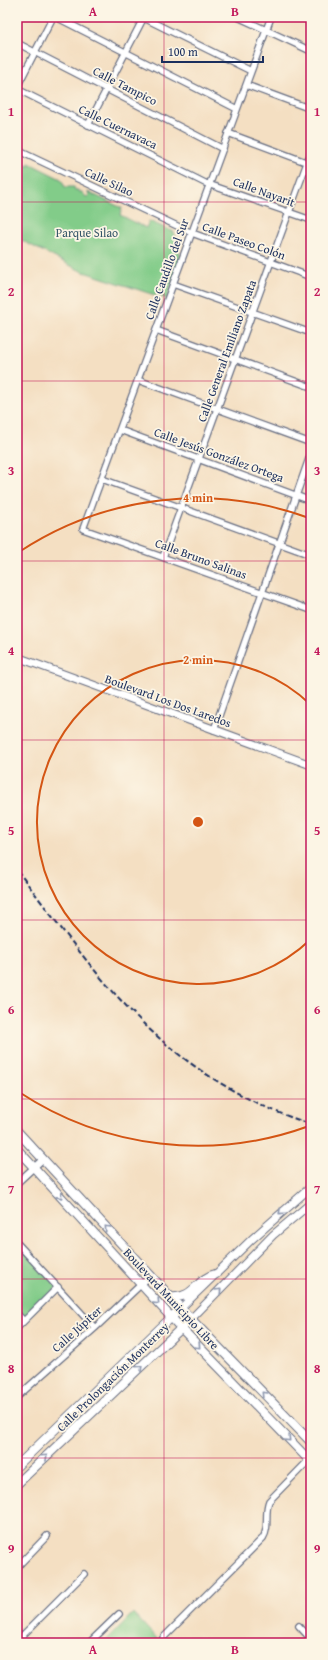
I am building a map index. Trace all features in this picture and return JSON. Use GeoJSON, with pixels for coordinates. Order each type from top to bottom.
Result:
{"type":"FeatureCollection","features":[{"type":"Feature","properties":{"kind":"main road","name":"Boulevard Municipio Libre"},"geometry":{"type":"LineString","coordinates":[[17,1131],[191,1319],[311,1442]]}},
{"type":"Feature","properties":{"kind":"main road","name":"Boulevard Municipio Libre"},"geometry":{"type":"LineString","coordinates":[[17,1149],[181,1328],[310,1461]]}},
{"type":"Feature","properties":{"kind":"main road"},"geometry":{"type":"LineString","coordinates":[[112,1253],[122,1244]]}},
{"type":"Feature","properties":{"kind":"main road"},"geometry":{"type":"LineString","coordinates":[[171,1297],[185,1296],[206,1278],[216,1274]]}},
{"type":"Feature","properties":{"kind":"main road","name":"Calle Prolongación Monterrey"},"geometry":{"type":"LineString","coordinates":[[18,1464],[181,1308]]}},
{"type":"Feature","properties":{"kind":"main road","name":"Calle Prolongación Monterrey"},"geometry":{"type":"LineString","coordinates":[[17,1484],[191,1319]]}},
{"type":"Feature","properties":{"kind":"main road"},"geometry":{"type":"LineString","coordinates":[[275,1424],[285,1415]]}},
{"type":"Feature","properties":{"kind":"street"},"geometry":{"type":"LineString","coordinates":[[17,88],[55,17],[237,109]]}},
{"type":"Feature","properties":{"kind":"street"},"geometry":{"type":"LineString","coordinates":[[88,125],[143,17],[251,70]]}},
{"type":"Feature","properties":{"kind":"street"},"geometry":{"type":"LineString","coordinates":[[238,17],[311,51]]}},
{"type":"Feature","properties":{"kind":"street","name":"Calle Caudillo del Sur"},"geometry":{"type":"LineString","coordinates":[[84,529],[271,17]]}},
{"type":"Feature","properties":{"kind":"street","name":"Calle Tampico"},"geometry":{"type":"LineString","coordinates":[[17,43],[223,149]]}},
{"type":"Feature","properties":{"kind":"street"},"geometry":{"type":"LineString","coordinates":[[246,85],[311,109]]}},
{"type":"Feature","properties":{"kind":"street","name":"Calle Cuernavaca"},"geometry":{"type":"LineString","coordinates":[[17,88],[88,125],[210,184]]}},
{"type":"Feature","properties":{"kind":"street"},"geometry":{"type":"LineString","coordinates":[[228,133],[309,163]]}},
{"type":"Feature","properties":{"kind":"street","name":"Calle Silao"},"geometry":{"type":"LineString","coordinates":[[17,150],[192,233]]}},
{"type":"Feature","properties":{"kind":"street","name":"Calle General Emiliano Zapata"},"geometry":{"type":"LineString","coordinates":[[163,558],[252,312],[309,163],[311,152]]}},
{"type":"Feature","properties":{"kind":"street","name":"Calle Nayarit"},"geometry":{"type":"LineString","coordinates":[[210,184],[311,220]]}},
{"type":"Feature","properties":{"kind":"street","name":"Calle Paseo Colón"},"geometry":{"type":"LineString","coordinates":[[192,233],[311,277]]}},
{"type":"Feature","properties":{"kind":"street"},"geometry":{"type":"LineString","coordinates":[[173,284],[311,333]]}},
{"type":"Feature","properties":{"kind":"street"},"geometry":{"type":"LineString","coordinates":[[156,330],[311,387]]}},
{"type":"Feature","properties":{"kind":"street"},"geometry":{"type":"LineString","coordinates":[[138,380],[311,444]]}},
{"type":"Feature","properties":{"kind":"street","name":"Calle Jesús González Ortega"},"geometry":{"type":"LineString","coordinates":[[120,430],[311,501]]}},
{"type":"Feature","properties":{"kind":"street"},"geometry":{"type":"LineString","coordinates":[[214,730],[311,453]]}},
{"type":"Feature","properties":{"kind":"street"},"geometry":{"type":"LineString","coordinates":[[102,479],[311,555]]}},
{"type":"Feature","properties":{"kind":"street","name":"Calle Bruno Salinas"},"geometry":{"type":"LineString","coordinates":[[84,529],[311,610]]}},
{"type":"Feature","properties":{"kind":"street","name":"Boulevard Los Dos Laredos"},"geometry":{"type":"LineString","coordinates":[[17,657],[311,765]]}},
{"type":"Feature","properties":{"kind":"street"},"geometry":{"type":"LineString","coordinates":[[17,1183],[43,1159]]}},
{"type":"Feature","properties":{"kind":"street","name":"Calle Prolongación Monterrey"},"geometry":{"type":"LineString","coordinates":[[181,1308],[252,1238],[311,1187]]}},
{"type":"Feature","properties":{"kind":"street","name":"Calle Prolongación Monterrey"},"geometry":{"type":"LineString","coordinates":[[191,1319],[274,1235],[311,1203]]}},
{"type":"Feature","properties":{"kind":"street"},"geometry":{"type":"LineString","coordinates":[[17,1243],[96,1328]]}},
{"type":"Feature","properties":{"kind":"street","name":"Calle Júpiter"},"geometry":{"type":"LineString","coordinates":[[17,1397],[96,1328],[150,1275]]}},
{"type":"Feature","properties":{"kind":"street"},"geometry":{"type":"LineString","coordinates":[[17,1328],[58,1287]]}},
{"type":"Feature","properties":{"kind":"street"},"geometry":{"type":"LineString","coordinates":[[17,1314],[24,1321]]}},
{"type":"Feature","properties":{"kind":"street"},"geometry":{"type":"LineString","coordinates":[[163,1638],[263,1538],[266,1530],[267,1505],[269,1501],[310,1461]]}},
{"type":"Feature","properties":{"kind":"street"},"geometry":{"type":"LineString","coordinates":[[17,1567],[47,1536]]}},
{"type":"Feature","properties":{"kind":"street"},"geometry":{"type":"LineString","coordinates":[[17,1640],[84,1574]]}},
{"type":"Feature","properties":{"kind":"street"},"geometry":{"type":"LineString","coordinates":[[89,1643],[119,1614]]}},
{"type":"Feature","properties":{"kind":"street"},"geometry":{"type":"LineString","coordinates":[[299,1626],[311,1639]]}},
{"type":"Feature","properties":{"kind":"green space","name":"Parque Silao"},"geometry":{"type":"Polygon","coordinates":[[[19,160],[20,163],[23,163],[23,165],[29,166],[29,163],[61,179],[65,187],[74,187],[75,190],[82,192],[86,197],[89,196],[88,192],[122,208],[120,215],[146,228],[149,221],[174,232],[181,257],[167,299],[81,271],[17,238],[17,161],[19,160]]]}},
{"type":"Feature","properties":{"kind":"green space"},"geometry":{"type":"Polygon","coordinates":[[[17,1243],[58,1287],[24,1321],[17,1314],[17,1243]]]}},
{"type":"Feature","properties":{"kind":"green space"},"geometry":{"type":"Polygon","coordinates":[[[133,1613],[161,1643],[104,1643],[133,1613]]]}},
{"type":"Feature","properties":{"kind":"railway"},"geometry":{"type":"LineString","coordinates":[[17,870],[108,986],[159,1038],[198,1069],[220,1083],[264,1106],[311,1124]]}}]}
